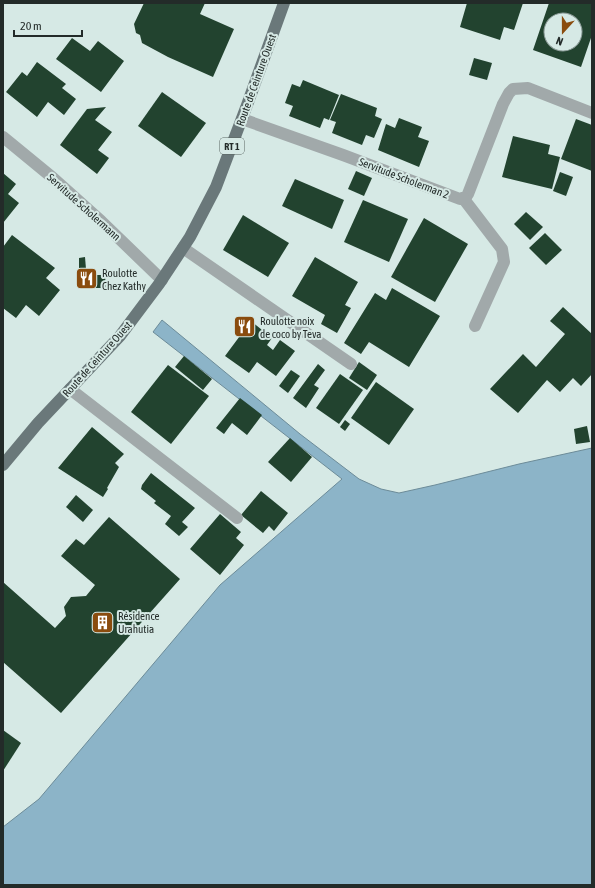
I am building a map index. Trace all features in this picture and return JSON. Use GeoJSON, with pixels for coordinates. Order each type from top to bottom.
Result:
{"type":"FeatureCollection","features":[{"type":"Feature","properties":{"kind":"main road","name":"Route de Ceinture Ouest"},"geometry":{"type":"LineString","coordinates":[[3,465],[38,423],[120,336],[162,280],[190,237],[216,187],[284,3]]}},
{"type":"Feature","properties":{"kind":"street","name":"Servitude Scholerman 2"},"geometry":{"type":"LineString","coordinates":[[242,119],[460,199],[468,194],[503,104],[513,89],[528,88],[592,113]]}},
{"type":"Feature","properties":{"kind":"street","name":"Servitude Scholermann"},"geometry":{"type":"LineString","coordinates":[[3,137],[53,178],[101,221],[162,280]]}},
{"type":"Feature","properties":{"kind":"street"},"geometry":{"type":"LineString","coordinates":[[463,198],[502,249],[504,262],[476,326]]}},
{"type":"Feature","properties":{"kind":"street"},"geometry":{"type":"LineString","coordinates":[[183,248],[351,364]]}},
{"type":"Feature","properties":{"kind":"street"},"geometry":{"type":"LineString","coordinates":[[70,389],[237,518]]}},
{"type":"Feature","properties":{"kind":"water"},"geometry":{"type":"Polygon","coordinates":[[[162,320],[300,434],[359,479],[381,489],[399,493],[592,448],[592,885],[3,885],[3,827],[39,799],[220,585],[342,479],[153,332],[162,320]]]}},
{"type":"Feature","properties":{"kind":"building"},"geometry":{"type":"Polygon","coordinates":[[[144,3],[205,3],[200,14],[234,29],[213,77],[168,57],[142,43],[140,35],[136,33],[134,24],[144,3]]]}},
{"type":"Feature","properties":{"kind":"building"},"geometry":{"type":"Polygon","coordinates":[[[467,3],[523,3],[514,30],[504,27],[500,40],[460,27],[467,3]]]}},
{"type":"Feature","properties":{"kind":"building"},"geometry":{"type":"Polygon","coordinates":[[[549,3],[592,3],[592,35],[581,67],[533,50],[543,21],[543,52],[583,52],[583,12],[546,12],[549,3]]]}},
{"type":"Feature","properties":{"kind":"building"},"geometry":{"type":"Polygon","coordinates":[[[72,38],[90,51],[98,41],[124,61],[101,92],[56,59],[72,38]]]}},
{"type":"Feature","properties":{"kind":"building"},"geometry":{"type":"Polygon","coordinates":[[[474,58],[492,63],[487,80],[469,75],[474,58]]]}},
{"type":"Feature","properties":{"kind":"building"},"geometry":{"type":"Polygon","coordinates":[[[37,62],[66,84],[62,88],[76,99],[64,115],[48,102],[37,117],[6,92],[22,72],[27,76],[37,62]]]}},
{"type":"Feature","properties":{"kind":"building"},"geometry":{"type":"Polygon","coordinates":[[[303,80],[339,95],[329,120],[324,118],[320,128],[289,116],[293,106],[285,103],[292,84],[300,87],[303,80]]]}},
{"type":"Feature","properties":{"kind":"building"},"geometry":{"type":"Polygon","coordinates":[[[162,92],[206,123],[181,157],[138,126],[162,92]]]}},
{"type":"Feature","properties":{"kind":"building"},"geometry":{"type":"Polygon","coordinates":[[[341,94],[377,108],[375,116],[382,119],[374,138],[366,135],[362,145],[332,133],[336,122],[330,120],[341,94]]]}},
{"type":"Feature","properties":{"kind":"building"},"geometry":{"type":"Polygon","coordinates":[[[106,107],[95,120],[112,132],[98,150],[109,158],[97,174],[60,145],[87,109],[106,107]]]}},
{"type":"Feature","properties":{"kind":"building"},"geometry":{"type":"Polygon","coordinates":[[[399,118],[422,127],[418,137],[429,141],[419,167],[378,150],[386,124],[395,128],[399,118]]]}},
{"type":"Feature","properties":{"kind":"building"},"geometry":{"type":"Polygon","coordinates":[[[576,119],[592,125],[592,171],[561,159],[576,119]]]}},
{"type":"Feature","properties":{"kind":"building"},"geometry":{"type":"Polygon","coordinates":[[[513,136],[550,145],[548,154],[560,157],[552,189],[502,177],[513,136]]]}},
{"type":"Feature","properties":{"kind":"building"},"geometry":{"type":"Polygon","coordinates":[[[356,171],[372,178],[364,196],[348,189],[356,171]]]}},
{"type":"Feature","properties":{"kind":"building"},"geometry":{"type":"Polygon","coordinates":[[[560,172],[573,177],[566,196],[553,191],[560,172]]]}},
{"type":"Feature","properties":{"kind":"building"},"geometry":{"type":"Polygon","coordinates":[[[3,173],[16,184],[8,194],[19,203],[3,223],[3,173]]]}},
{"type":"Feature","properties":{"kind":"building"},"geometry":{"type":"Polygon","coordinates":[[[295,179],[344,200],[332,229],[282,206],[295,179]]]}},
{"type":"Feature","properties":{"kind":"building"},"geometry":{"type":"Polygon","coordinates":[[[363,200],[408,219],[389,262],[344,242],[363,200]]]}},
{"type":"Feature","properties":{"kind":"building"},"geometry":{"type":"Polygon","coordinates":[[[526,212],[543,227],[530,240],[514,224],[526,212]]]}},
{"type":"Feature","properties":{"kind":"building"},"geometry":{"type":"Polygon","coordinates":[[[243,215],[289,243],[268,277],[223,250],[243,215]]]}},
{"type":"Feature","properties":{"kind":"building"},"geometry":{"type":"Polygon","coordinates":[[[424,218],[468,244],[435,302],[391,277],[424,218]]]}},
{"type":"Feature","properties":{"kind":"building"},"geometry":{"type":"Polygon","coordinates":[[[545,233],[562,250],[546,265],[529,248],[545,233]]]}},
{"type":"Feature","properties":{"kind":"building"},"geometry":{"type":"Polygon","coordinates":[[[12,235],[55,268],[46,278],[60,290],[39,316],[26,305],[16,318],[3,308],[3,247],[12,235]]]}},
{"type":"Feature","properties":{"kind":"building"},"geometry":{"type":"Polygon","coordinates":[[[85,257],[86,269],[79,270],[79,258],[85,257]]]}},
{"type":"Feature","properties":{"kind":"building"},"geometry":{"type":"Polygon","coordinates":[[[315,257],[358,282],[345,305],[351,308],[337,333],[321,324],[325,315],[292,296],[315,257]]]}},
{"type":"Feature","properties":{"kind":"building"},"geometry":{"type":"Polygon","coordinates":[[[87,275],[105,275],[106,288],[88,288],[87,275]]]}},
{"type":"Feature","properties":{"kind":"building"},"geometry":{"type":"Polygon","coordinates":[[[392,288],[440,316],[409,367],[369,342],[361,354],[344,343],[375,293],[386,300],[392,288]]]}},
{"type":"Feature","properties":{"kind":"building"},"geometry":{"type":"Polygon","coordinates":[[[563,307],[592,334],[592,374],[581,386],[573,378],[560,392],[547,380],[518,413],[490,389],[523,354],[536,367],[565,334],[550,321],[563,307]]]}},
{"type":"Feature","properties":{"kind":"building"},"geometry":{"type":"Polygon","coordinates":[[[251,321],[272,338],[267,345],[273,350],[280,340],[295,351],[276,376],[257,362],[249,373],[225,356],[251,321]]]}},
{"type":"Feature","properties":{"kind":"building"},"geometry":{"type":"Polygon","coordinates":[[[184,356],[212,379],[203,390],[175,367],[184,356]]]}},
{"type":"Feature","properties":{"kind":"building"},"geometry":{"type":"Polygon","coordinates":[[[359,362],[377,375],[367,390],[349,378],[359,362]]]}},
{"type":"Feature","properties":{"kind":"building"},"geometry":{"type":"Polygon","coordinates":[[[318,364],[325,370],[314,385],[319,388],[306,408],[293,398],[318,364]]]}},
{"type":"Feature","properties":{"kind":"building"},"geometry":{"type":"Polygon","coordinates":[[[168,365],[209,396],[171,444],[131,412],[168,365]]]}},
{"type":"Feature","properties":{"kind":"building"},"geometry":{"type":"Polygon","coordinates":[[[291,370],[300,376],[288,393],[279,386],[291,370]]]}},
{"type":"Feature","properties":{"kind":"building"},"geometry":{"type":"Polygon","coordinates":[[[340,374],[363,390],[339,424],[316,408],[340,374]]]}},
{"type":"Feature","properties":{"kind":"building"},"geometry":{"type":"Polygon","coordinates":[[[376,382],[414,409],[389,445],[351,418],[376,382]]]}},
{"type":"Feature","properties":{"kind":"building"},"geometry":{"type":"Polygon","coordinates":[[[240,398],[262,415],[247,435],[232,423],[224,434],[216,428],[240,398]]]}},
{"type":"Feature","properties":{"kind":"building"},"geometry":{"type":"Polygon","coordinates":[[[345,420],[350,424],[345,431],[340,427],[345,420]]]}},
{"type":"Feature","properties":{"kind":"building"},"geometry":{"type":"Polygon","coordinates":[[[587,426],[590,442],[576,444],[574,429],[587,426]]]}},
{"type":"Feature","properties":{"kind":"building"},"geometry":{"type":"Polygon","coordinates":[[[92,427],[124,454],[115,463],[119,467],[103,497],[58,468],[92,427]]]}},
{"type":"Feature","properties":{"kind":"building"},"geometry":{"type":"Polygon","coordinates":[[[290,438],[312,457],[291,482],[268,462],[290,438]]]}},
{"type":"Feature","properties":{"kind":"building"},"geometry":{"type":"Polygon","coordinates":[[[151,473],[195,508],[182,522],[188,527],[179,536],[165,524],[171,516],[154,503],[156,501],[141,489],[142,485],[151,473]]]}},
{"type":"Feature","properties":{"kind":"building"},"geometry":{"type":"Polygon","coordinates":[[[261,491],[288,513],[274,531],[269,526],[263,533],[241,515],[261,491]]]}},
{"type":"Feature","properties":{"kind":"building"},"geometry":{"type":"Polygon","coordinates":[[[76,495],[93,510],[83,522],[66,507],[76,495]]]}},
{"type":"Feature","properties":{"kind":"building"},"geometry":{"type":"Polygon","coordinates":[[[220,514],[241,532],[236,538],[244,545],[220,575],[190,549],[220,514]]]}},
{"type":"Feature","properties":{"kind":"building","name":"Résidence Urahutia"},"geometry":{"type":"Polygon","coordinates":[[[109,517],[180,579],[61,713],[3,662],[3,582],[55,628],[66,616],[64,607],[71,597],[86,596],[95,585],[61,556],[76,539],[84,545],[109,517]]]}},
{"type":"Feature","properties":{"kind":"building"},"geometry":{"type":"Polygon","coordinates":[[[3,730],[21,743],[3,771],[3,730]]]}},
{"type":"Feature","properties":{"kind":"place","name":"Roulotte Chez Kathy"},"geometry":{"type":"Point","coordinates":[87,279]}},
{"type":"Feature","properties":{"kind":"place","name":"Roulotte noix de coco by Teva"},"geometry":{"type":"Point","coordinates":[245,327]}},
{"type":"Feature","properties":{"kind":"place","name":"Résidence Urahutia"},"geometry":{"type":"Point","coordinates":[102,622]}}]}
